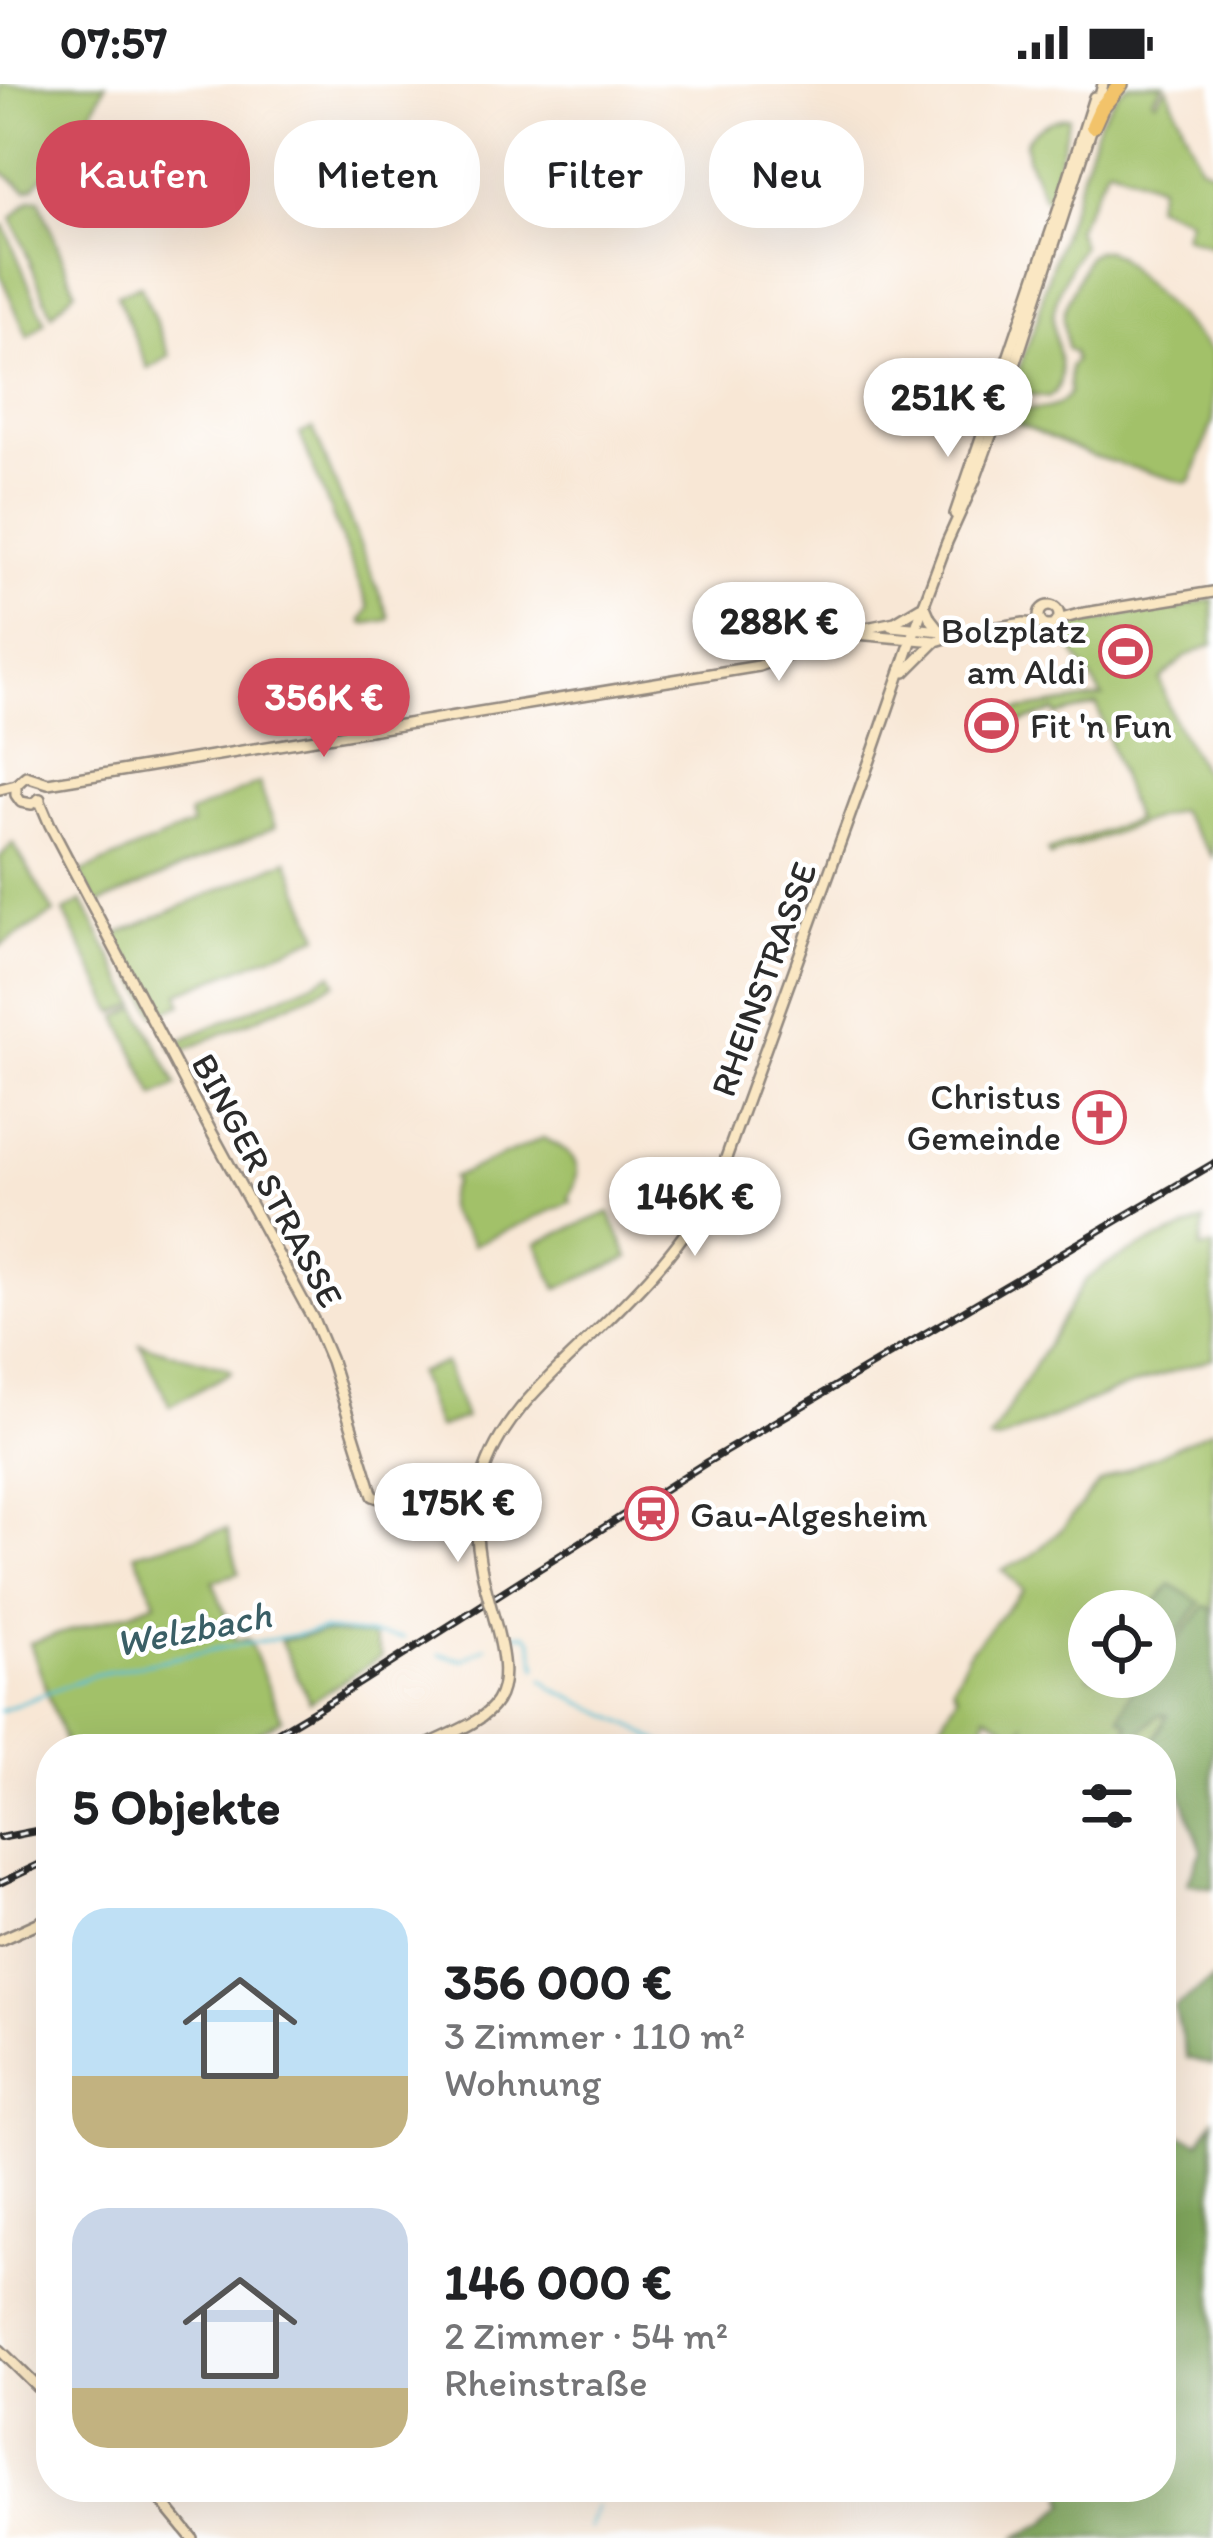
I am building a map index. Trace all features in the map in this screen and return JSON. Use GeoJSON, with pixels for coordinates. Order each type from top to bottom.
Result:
{"type":"FeatureCollection","features":[{"type":"Feature","properties":{"kind":"highway"},"geometry":{"type":"LineString","coordinates":[[1093,126],[1108,97],[1121,84]]}},
{"type":"Feature","properties":{"kind":"main road"},"geometry":{"type":"LineString","coordinates":[[947,542],[975,480],[1027,334],[1093,126],[1101,84]]}},
{"type":"Feature","properties":{"kind":"main road"},"geometry":{"type":"LineString","coordinates":[[947,542],[1101,84]]}},
{"type":"Feature","properties":{"kind":"main road","name":"RHEINSTRASSE"},"geometry":{"type":"LineString","coordinates":[[451,1734],[476,1723],[497,1702],[506,1664],[476,1532],[481,1482],[515,1416],[658,1269],[711,1192],[947,542]]}},
{"type":"Feature","properties":{"kind":"main road"},"geometry":{"type":"LineString","coordinates":[[1040,619],[1047,606],[1058,615],[1078,614],[1213,592]]}},
{"type":"Feature","properties":{"kind":"main road"},"geometry":{"type":"LineString","coordinates":[[0,791],[15,790],[20,779],[29,776],[39,794],[94,775],[759,666],[839,637],[883,629],[924,604],[939,636]]}},
{"type":"Feature","properties":{"kind":"main road"},"geometry":{"type":"LineString","coordinates":[[883,629],[939,636],[1040,619],[1051,627],[1058,615]]}},
{"type":"Feature","properties":{"kind":"main road"},"geometry":{"type":"LineString","coordinates":[[883,629],[898,644],[904,661]]}},
{"type":"Feature","properties":{"kind":"main road"},"geometry":{"type":"LineString","coordinates":[[898,681],[939,636]]}},
{"type":"Feature","properties":{"kind":"main road","name":"BINGER STRASSE"},"geometry":{"type":"LineString","coordinates":[[15,790],[21,802],[39,794],[50,825],[182,1078],[314,1321],[331,1360],[373,1496],[390,1500],[481,1482]]}},
{"type":"Feature","properties":{"kind":"main road"},"geometry":{"type":"LineString","coordinates":[[456,1486],[479,1494]]}},
{"type":"Feature","properties":{"kind":"main road"},"geometry":{"type":"LineString","coordinates":[[0,1940],[36,1923]]}},
{"type":"Feature","properties":{"kind":"main road"},"geometry":{"type":"LineString","coordinates":[[0,2350],[36,2385]]}},
{"type":"Feature","properties":{"kind":"main road"},"geometry":{"type":"LineString","coordinates":[[162,2502],[192,2538]]}},
{"type":"Feature","properties":{"kind":"green space"},"geometry":{"type":"Polygon","coordinates":[[[0,84],[106,84],[92,120],[36,120],[34,187],[27,190],[0,170],[0,84]]]}},
{"type":"Feature","properties":{"kind":"green space"},"geometry":{"type":"Polygon","coordinates":[[[1129,84],[1164,84],[1152,98],[1155,101],[1167,87],[1200,165],[1213,171],[1213,247],[1184,236],[1189,219],[1154,205],[1159,186],[1108,166],[1076,229],[1082,246],[1054,308],[1060,382],[1048,398],[1018,392],[1014,382],[1099,121],[1129,84]]]}},
{"type":"Feature","properties":{"kind":"green space"},"geometry":{"type":"Polygon","coordinates":[[[1069,117],[1049,199],[1044,199],[1025,142],[1044,124],[1069,117]]]}},
{"type":"Feature","properties":{"kind":"green space"},"geometry":{"type":"Polygon","coordinates":[[[36,199],[36,228],[50,228],[75,290],[52,315],[12,218],[36,199]]]}},
{"type":"Feature","properties":{"kind":"green space"},"geometry":{"type":"Polygon","coordinates":[[[4,225],[45,322],[28,338],[0,274],[0,228],[4,225]]]}},
{"type":"Feature","properties":{"kind":"green space"},"geometry":{"type":"Polygon","coordinates":[[[1106,250],[1213,353],[1213,421],[1192,480],[1186,483],[1092,456],[1008,419],[1023,410],[1046,409],[1069,394],[1070,367],[1075,361],[1067,349],[1065,308],[1088,256],[1106,250]]]}},
{"type":"Feature","properties":{"kind":"green space"},"geometry":{"type":"Polygon","coordinates":[[[140,285],[170,356],[148,369],[117,295],[140,285]]]}},
{"type":"Feature","properties":{"kind":"green space"},"geometry":{"type":"Polygon","coordinates":[[[313,428],[388,620],[362,621],[369,608],[300,434],[313,428]]]}},
{"type":"Feature","properties":{"kind":"green space"},"geometry":{"type":"Polygon","coordinates":[[[1213,599],[1213,644],[1185,657],[1160,680],[1173,718],[1213,789],[1213,857],[1178,810],[1050,856],[1048,851],[1135,820],[1097,705],[1057,716],[1055,711],[1006,732],[1000,713],[1103,697],[1063,635],[1081,622],[1176,606],[1181,610],[1181,606],[1213,599]]]}},
{"type":"Feature","properties":{"kind":"green space"},"geometry":{"type":"Polygon","coordinates":[[[259,783],[275,827],[96,905],[80,873],[192,825],[189,814],[259,783]]]}},
{"type":"Feature","properties":{"kind":"green space"},"geometry":{"type":"Polygon","coordinates":[[[13,843],[54,913],[0,946],[0,857],[13,843]]]}},
{"type":"Feature","properties":{"kind":"green space"},"geometry":{"type":"Polygon","coordinates":[[[288,860],[319,936],[179,993],[182,1004],[156,1015],[113,936],[288,860]]]}},
{"type":"Feature","properties":{"kind":"green space"},"geometry":{"type":"Polygon","coordinates":[[[82,901],[137,1005],[115,1013],[64,912],[82,901]]]}},
{"type":"Feature","properties":{"kind":"green space"},"geometry":{"type":"Polygon","coordinates":[[[332,974],[336,983],[178,1053],[170,1045],[332,974]]]}},
{"type":"Feature","properties":{"kind":"green space"},"geometry":{"type":"Polygon","coordinates":[[[138,1008],[177,1085],[155,1097],[118,1017],[138,1008]]]}},
{"type":"Feature","properties":{"kind":"green space"},"geometry":{"type":"Polygon","coordinates":[[[543,1138],[574,1160],[577,1176],[571,1202],[473,1245],[448,1212],[452,1178],[543,1138]]]}},
{"type":"Feature","properties":{"kind":"green space"},"geometry":{"type":"Polygon","coordinates":[[[609,1212],[629,1258],[557,1289],[537,1243],[609,1212]]]}},
{"type":"Feature","properties":{"kind":"green space"},"geometry":{"type":"Polygon","coordinates":[[[1204,1221],[1201,1249],[1213,1247],[1213,1358],[1109,1393],[998,1441],[990,1440],[1085,1281],[1147,1244],[1204,1221]]]}},
{"type":"Feature","properties":{"kind":"green space"},"geometry":{"type":"Polygon","coordinates":[[[140,1344],[227,1368],[231,1372],[170,1406],[140,1344]]]}},
{"type":"Feature","properties":{"kind":"green space"},"geometry":{"type":"Polygon","coordinates":[[[445,1363],[465,1418],[437,1428],[417,1373],[445,1363]]]}},
{"type":"Feature","properties":{"kind":"green space"},"geometry":{"type":"Polygon","coordinates":[[[1213,1429],[1213,1757],[1176,1766],[1176,1734],[1024,1734],[1024,1726],[1016,1734],[986,1714],[983,1734],[935,1734],[958,1695],[953,1686],[969,1652],[1023,1590],[1002,1570],[1029,1558],[1060,1531],[1099,1483],[1213,1429]]]}},
{"type":"Feature","properties":{"kind":"green space"},"geometry":{"type":"Polygon","coordinates":[[[227,1529],[239,1573],[213,1581],[235,1640],[248,1639],[282,1719],[255,1734],[62,1734],[30,1643],[156,1602],[135,1553],[227,1529]]]}},
{"type":"Feature","properties":{"kind":"green space"},"geometry":{"type":"Polygon","coordinates":[[[1171,1584],[1201,1603],[1176,1634],[1176,1590],[1166,1590],[1171,1584]]]}},
{"type":"Feature","properties":{"kind":"green space"},"geometry":{"type":"Polygon","coordinates":[[[1206,1606],[1213,1610],[1213,1888],[1187,1883],[1202,1851],[1177,1782],[1176,1734],[1158,1734],[1167,1715],[1158,1715],[1139,1734],[1128,1734],[1128,1723],[1120,1717],[1129,1698],[1176,1698],[1176,1641],[1206,1606]]]}},
{"type":"Feature","properties":{"kind":"green space"},"geometry":{"type":"Polygon","coordinates":[[[324,1633],[372,1636],[382,1656],[310,1702],[280,1640],[324,1633]]]}},
{"type":"Feature","properties":{"kind":"green space"},"geometry":{"type":"Polygon","coordinates":[[[1213,1979],[1213,2065],[1187,2058],[1176,2006],[1213,1979]]]}},
{"type":"Feature","properties":{"kind":"green space"},"geometry":{"type":"Polygon","coordinates":[[[1213,2120],[1213,2538],[1014,2538],[1045,2523],[1066,2502],[1176,2502],[1176,2133],[1200,2142],[1213,2120]]]}},
{"type":"Feature","properties":{"kind":"waterway","name":"Welzbach"},"geometry":{"type":"LineString","coordinates":[[0,1711],[94,1675],[216,1649],[323,1630],[403,1638]]}},
{"type":"Feature","properties":{"kind":"waterway","name":"Welzbach"},"geometry":{"type":"LineString","coordinates":[[507,1635],[526,1634],[531,1639],[537,1668]]}},
{"type":"Feature","properties":{"kind":"waterway","name":"Welzbach"},"geometry":{"type":"LineString","coordinates":[[440,1654],[463,1660],[487,1647]]}},
{"type":"Feature","properties":{"kind":"waterway","name":"Welzbach"},"geometry":{"type":"LineString","coordinates":[[543,1679],[553,1689],[646,1734]]}},
{"type":"Feature","properties":{"kind":"waterway","name":"Welzbach"},"geometry":{"type":"LineString","coordinates":[[590,2528],[597,2507]]}},
{"type":"Feature","properties":{"kind":"railway"},"geometry":{"type":"LineString","coordinates":[[275,1734],[707,1462],[1213,1164]]}},
{"type":"Feature","properties":{"kind":"railway"},"geometry":{"type":"LineString","coordinates":[[0,1838],[36,1831]]}},
{"type":"Feature","properties":{"kind":"railway"},"geometry":{"type":"LineString","coordinates":[[0,1883],[36,1866]]}},
{"type":"Feature","properties":{"kind":"place","name":"Bolzplatz am Aldi"},"geometry":{"type":"Point","coordinates":[1125,651]}},
{"type":"Feature","properties":{"kind":"place","name":"Fit 'n Fun"},"geometry":{"type":"Point","coordinates":[991,725]}},
{"type":"Feature","properties":{"kind":"place","name":"Christus Gemeinde"},"geometry":{"type":"Point","coordinates":[1100,1117]}},
{"type":"Feature","properties":{"kind":"place","name":"Gau-Algesheim"},"geometry":{"type":"Point","coordinates":[651,1514]}}]}
